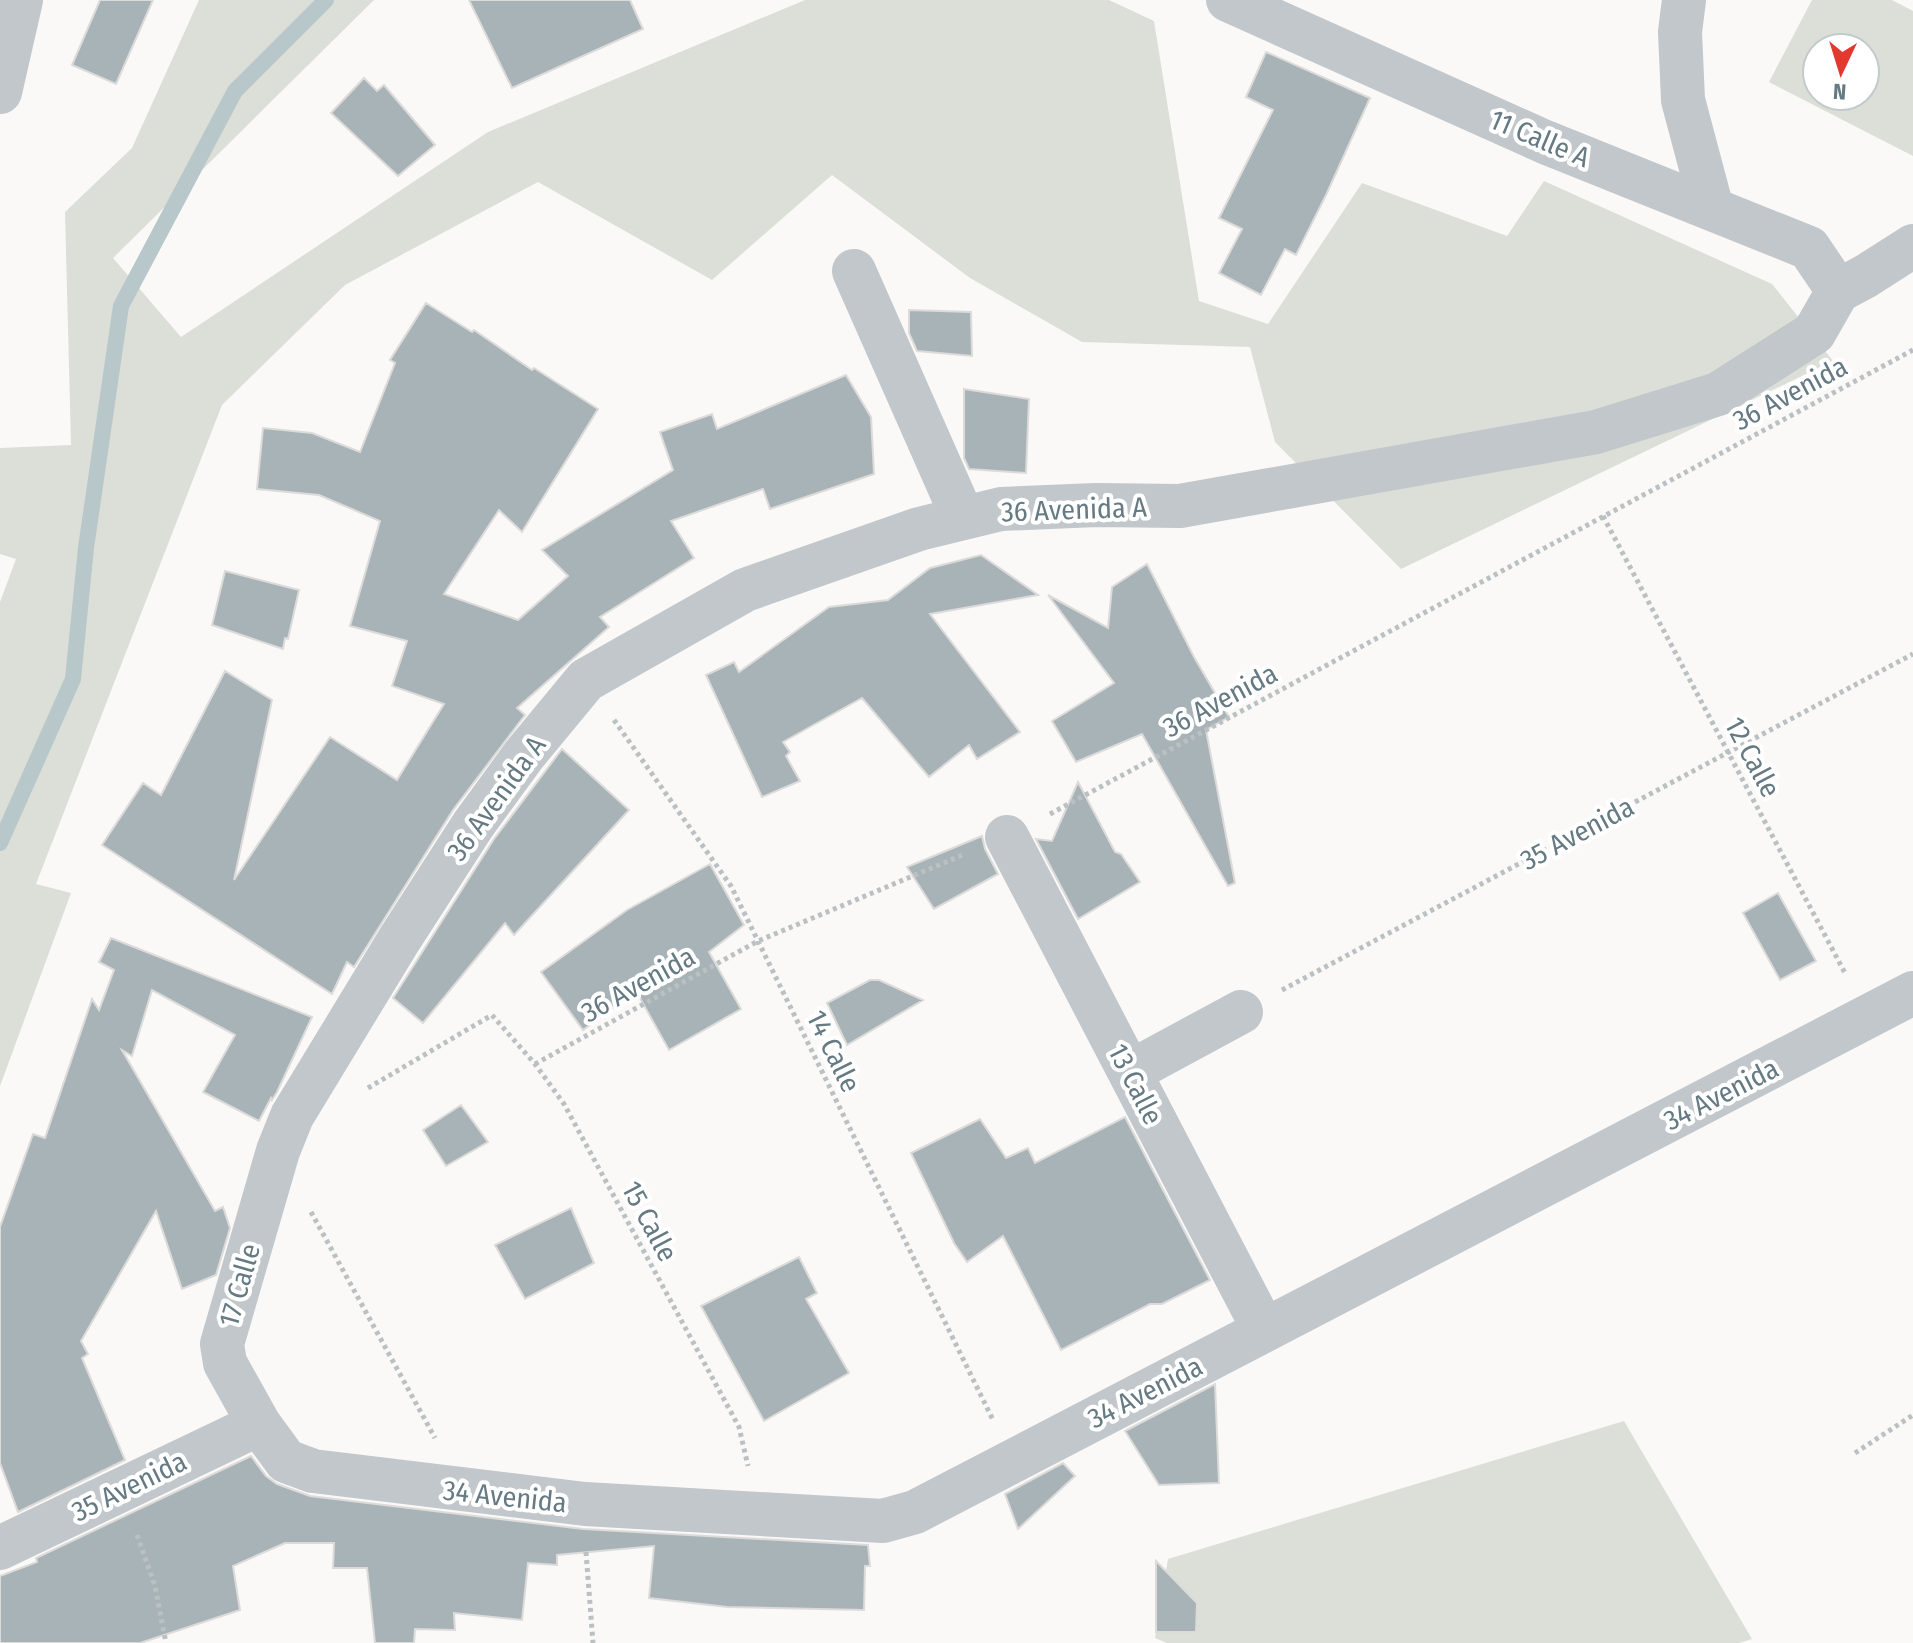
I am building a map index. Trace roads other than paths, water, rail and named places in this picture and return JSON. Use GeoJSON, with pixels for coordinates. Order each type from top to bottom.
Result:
{"type":"FeatureCollection","features":[{"type":"Feature","properties":{"kind":"street"},"geometry":{"type":"LineString","coordinates":[[0,92],[21,0]]}},
{"type":"Feature","properties":{"kind":"street","name":"11 Calle A"},"geometry":{"type":"LineString","coordinates":[[1228,0],[1545,142],[1809,248],[1838,291]]}},
{"type":"Feature","properties":{"kind":"street"},"geometry":{"type":"LineString","coordinates":[[1684,0],[1680,32],[1683,100],[1712,209]]}},
{"type":"Feature","properties":{"kind":"street","name":"36 Avenida A"},"geometry":{"type":"LineString","coordinates":[[285,1134],[399,940],[473,825],[524,755],[586,680],[745,590],[919,529],[1001,509],[1096,505],[1180,506],[1596,432],[1718,394],[1814,333],[1838,291],[1913,246]]}},
{"type":"Feature","properties":{"kind":"street"},"geometry":{"type":"LineString","coordinates":[[854,271],[963,518]]}},
{"type":"Feature","properties":{"kind":"street","name":"13 Calle"},"geometry":{"type":"LineString","coordinates":[[1007,837],[1264,1330]]}},
{"type":"Feature","properties":{"kind":"street","name":"34 Avenida"},"geometry":{"type":"LineString","coordinates":[[313,1471],[585,1504],[883,1521],[915,1512],[1913,993]]}},
{"type":"Feature","properties":{"kind":"street"},"geometry":{"type":"LineString","coordinates":[[1130,1072],[1241,1012]]}},
{"type":"Feature","properties":{"kind":"street","name":"17 Calle"},"geometry":{"type":"LineString","coordinates":[[285,1134],[222,1344],[225,1363],[259,1424],[286,1461],[313,1471]]}},
{"type":"Feature","properties":{"kind":"street","name":"35 Avenida"},"geometry":{"type":"LineString","coordinates":[[0,1548],[259,1424]]}},
{"type":"Feature","properties":{"kind":"waterway"},"geometry":{"type":"LineString","coordinates":[[0,843],[73,679],[86,548],[121,306],[235,91],[326,0]]}}]}
